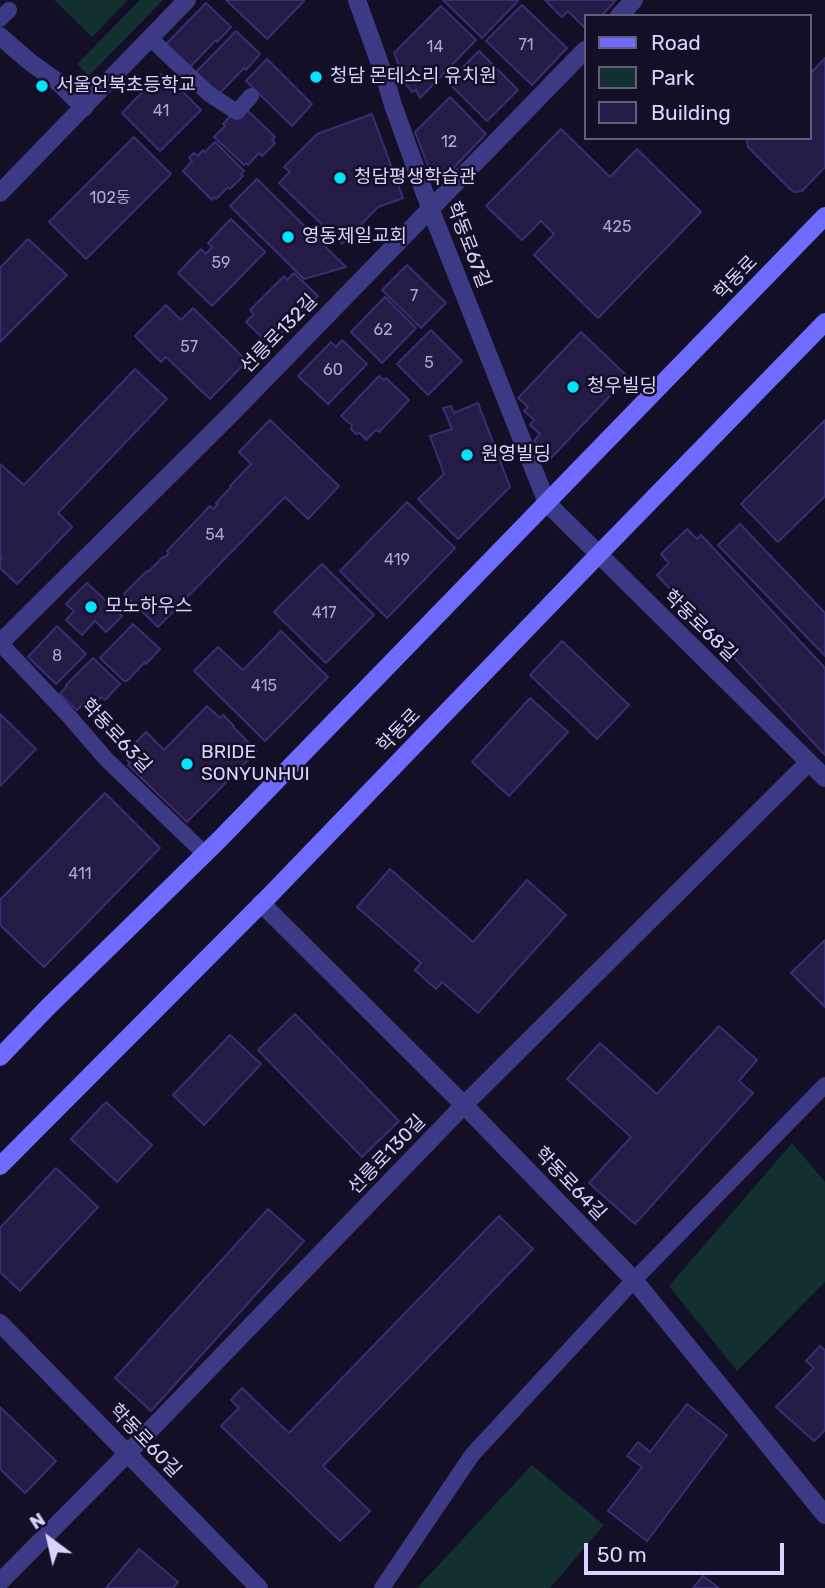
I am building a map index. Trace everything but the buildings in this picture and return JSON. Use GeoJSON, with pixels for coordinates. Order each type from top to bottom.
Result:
{"type":"FeatureCollection","features":[{"type":"Feature","properties":{"kind":"main road","name":"학동로"},"geometry":{"type":"LineString","coordinates":[[0,1057],[205,854],[825,216]]}},
{"type":"Feature","properties":{"kind":"main road","name":"학동로"},"geometry":{"type":"LineString","coordinates":[[0,1167],[261,903],[825,322]]}},
{"type":"Feature","properties":{"kind":"street"},"geometry":{"type":"LineString","coordinates":[[0,193],[187,0]]}},
{"type":"Feature","properties":{"kind":"street","name":"학동로67길"},"geometry":{"type":"LineString","coordinates":[[357,0],[430,208],[547,503]]}},
{"type":"Feature","properties":{"kind":"street"},"geometry":{"type":"LineString","coordinates":[[621,14],[634,0]]}},
{"type":"Feature","properties":{"kind":"street"},"geometry":{"type":"LineString","coordinates":[[0,36],[59,83],[84,108]]}},
{"type":"Feature","properties":{"kind":"street","name":"선릉로132길"},"geometry":{"type":"LineString","coordinates":[[0,643],[230,415],[584,51]]}},
{"type":"Feature","properties":{"kind":"street","name":"학동로68길"},"geometry":{"type":"LineString","coordinates":[[547,503],[825,778]]}},
{"type":"Feature","properties":{"kind":"street","name":"선릉로130길"},"geometry":{"type":"LineString","coordinates":[[0,1582],[464,1105],[809,762]]}},
{"type":"Feature","properties":{"kind":"street","name":"학동로64길"},"geometry":{"type":"LineString","coordinates":[[261,903],[464,1105],[634,1280],[825,1515]]}},
{"type":"Feature","properties":{"kind":"street","name":"학동로60길"},"geometry":{"type":"LineString","coordinates":[[0,1324],[260,1588]]}},
{"type":"Feature","properties":{"kind":"lane"},"geometry":{"type":"LineString","coordinates":[[150,38],[209,94],[237,112],[251,96]]}},
{"type":"Feature","properties":{"kind":"lane","name":"학동로63길"},"geometry":{"type":"LineString","coordinates":[[0,643],[106,759],[205,854]]}},
{"type":"Feature","properties":{"kind":"lane"},"geometry":{"type":"LineString","coordinates":[[382,1588],[472,1455],[634,1280],[825,1085]]}},
{"type":"Feature","properties":{"kind":"green space"},"geometry":{"type":"Polygon","coordinates":[[[54,0],[128,0],[92,37],[54,0]]]}},
{"type":"Feature","properties":{"kind":"green space"},"geometry":{"type":"Polygon","coordinates":[[[140,0],[163,0],[89,76],[77,64],[140,0]]]}},
{"type":"Feature","properties":{"kind":"green space"},"geometry":{"type":"Polygon","coordinates":[[[792,1143],[825,1182],[825,1282],[737,1371],[669,1286],[792,1143]]]}},
{"type":"Feature","properties":{"kind":"green space"},"geometry":{"type":"Polygon","coordinates":[[[532,1465],[604,1525],[550,1588],[417,1588],[532,1465]]]}},
{"type":"Feature","properties":{"kind":"place","name":"청담 몬테소리 유치원"},"geometry":{"type":"Point","coordinates":[316,77]}},
{"type":"Feature","properties":{"kind":"place","name":"서울언북초등학교"},"geometry":{"type":"Point","coordinates":[42,86]}},
{"type":"Feature","properties":{"kind":"place","name":"청담평생학습관"},"geometry":{"type":"Point","coordinates":[340,178]}},
{"type":"Feature","properties":{"kind":"place","name":"영동제일교회"},"geometry":{"type":"Point","coordinates":[288,237]}},
{"type":"Feature","properties":{"kind":"place","name":"청우빌딩"},"geometry":{"type":"Point","coordinates":[573,387]}},
{"type":"Feature","properties":{"kind":"place","name":"원영빌딩"},"geometry":{"type":"Point","coordinates":[467,455]}},
{"type":"Feature","properties":{"kind":"place","name":"모노하우스"},"geometry":{"type":"Point","coordinates":[91,607]}},
{"type":"Feature","properties":{"kind":"place","name":"BRIDE SONYUNHUI"},"geometry":{"type":"Point","coordinates":[187,764]}}]}
